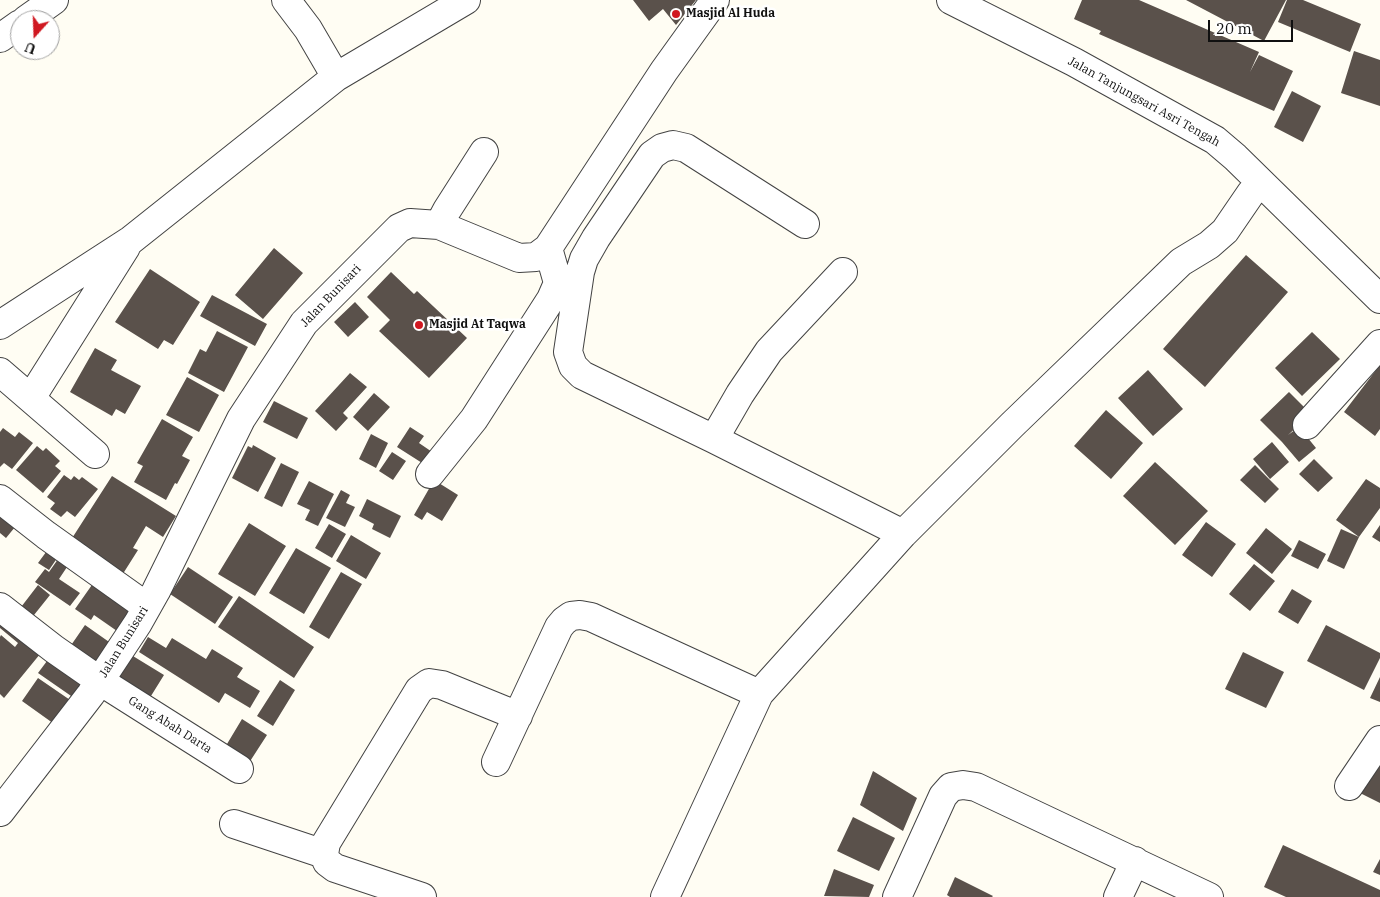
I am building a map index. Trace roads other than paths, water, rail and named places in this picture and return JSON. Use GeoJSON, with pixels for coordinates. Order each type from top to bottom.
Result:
{"type":"FeatureCollection","features":[{"type":"Feature","properties":{"kind":"street"},"geometry":{"type":"LineString","coordinates":[[40,10],[54,0]]}},
{"type":"Feature","properties":{"kind":"street"},"geometry":{"type":"LineString","coordinates":[[286,0],[308,29],[336,77]]}},
{"type":"Feature","properties":{"kind":"street"},"geometry":{"type":"LineString","coordinates":[[0,325],[131,240],[336,77],[466,0]]}},
{"type":"Feature","properties":{"kind":"street"},"geometry":{"type":"LineString","coordinates":[[430,474],[474,419],[551,299],[558,282],[548,248],[664,71],[715,0]]}},
{"type":"Feature","properties":{"kind":"street","name":"Jalan Tanjungsari Asri Tengah"},"geometry":{"type":"LineString","coordinates":[[951,0],[1074,62],[1216,140],[1256,188],[1380,299]]}},
{"type":"Feature","properties":{"kind":"street"},"geometry":{"type":"LineString","coordinates":[[805,224],[686,148],[673,145],[662,148],[652,155],[584,259],[580,272],[568,352],[573,366],[582,375],[903,534]]}},
{"type":"Feature","properties":{"kind":"street"},"geometry":{"type":"LineString","coordinates":[[439,225],[446,210],[484,152]]}},
{"type":"Feature","properties":{"kind":"street"},"geometry":{"type":"LineString","coordinates":[[665,897],[758,694],[903,534],[1012,425],[1181,262],[1209,246],[1225,231],[1256,188]]}},
{"type":"Feature","properties":{"kind":"street","name":"Jalan Bunisari"},"geometry":{"type":"LineString","coordinates":[[0,812],[100,681],[147,607],[241,420],[304,323],[399,228],[410,223],[439,225],[519,258],[536,257],[548,248]]}},
{"type":"Feature","properties":{"kind":"street"},"geometry":{"type":"LineString","coordinates":[[32,398],[131,240]]}},
{"type":"Feature","properties":{"kind":"street"},"geometry":{"type":"LineString","coordinates":[[714,439],[740,394],[769,350],[843,272]]}},
{"type":"Feature","properties":{"kind":"street"},"geometry":{"type":"LineString","coordinates":[[1307,425],[1380,344]]}},
{"type":"Feature","properties":{"kind":"street"},"geometry":{"type":"LineString","coordinates":[[0,372],[95,454]]}},
{"type":"Feature","properties":{"kind":"street"},"geometry":{"type":"LineString","coordinates":[[0,499],[46,535],[147,607]]}},
{"type":"Feature","properties":{"kind":"street","name":"Gang Abah Darta"},"geometry":{"type":"LineString","coordinates":[[0,607],[54,649],[100,681],[239,770]]}},
{"type":"Feature","properties":{"kind":"street"},"geometry":{"type":"LineString","coordinates":[[496,762],[559,627],[571,616],[591,617],[758,694]]}},
{"type":"Feature","properties":{"kind":"street"},"geometry":{"type":"LineString","coordinates":[[422,897],[335,868],[328,862],[324,854],[326,843],[419,690],[429,683],[442,685],[518,716]]}},
{"type":"Feature","properties":{"kind":"street"},"geometry":{"type":"LineString","coordinates":[[1349,786],[1380,740]]}},
{"type":"Feature","properties":{"kind":"street"},"geometry":{"type":"LineString","coordinates":[[897,897],[944,796],[951,788],[963,785],[976,787],[1209,897]]}},
{"type":"Feature","properties":{"kind":"street"},"geometry":{"type":"LineString","coordinates":[[234,824],[324,854]]}},
{"type":"Feature","properties":{"kind":"street"},"geometry":{"type":"LineString","coordinates":[[1118,897],[1135,861]]}},
{"type":"Feature","properties":{"kind":"place","name":"Masjid Al Huda"},"geometry":{"type":"Point","coordinates":[676,14]}},
{"type":"Feature","properties":{"kind":"place","name":"Masjid At Taqwa"},"geometry":{"type":"Point","coordinates":[419,325]}}]}
